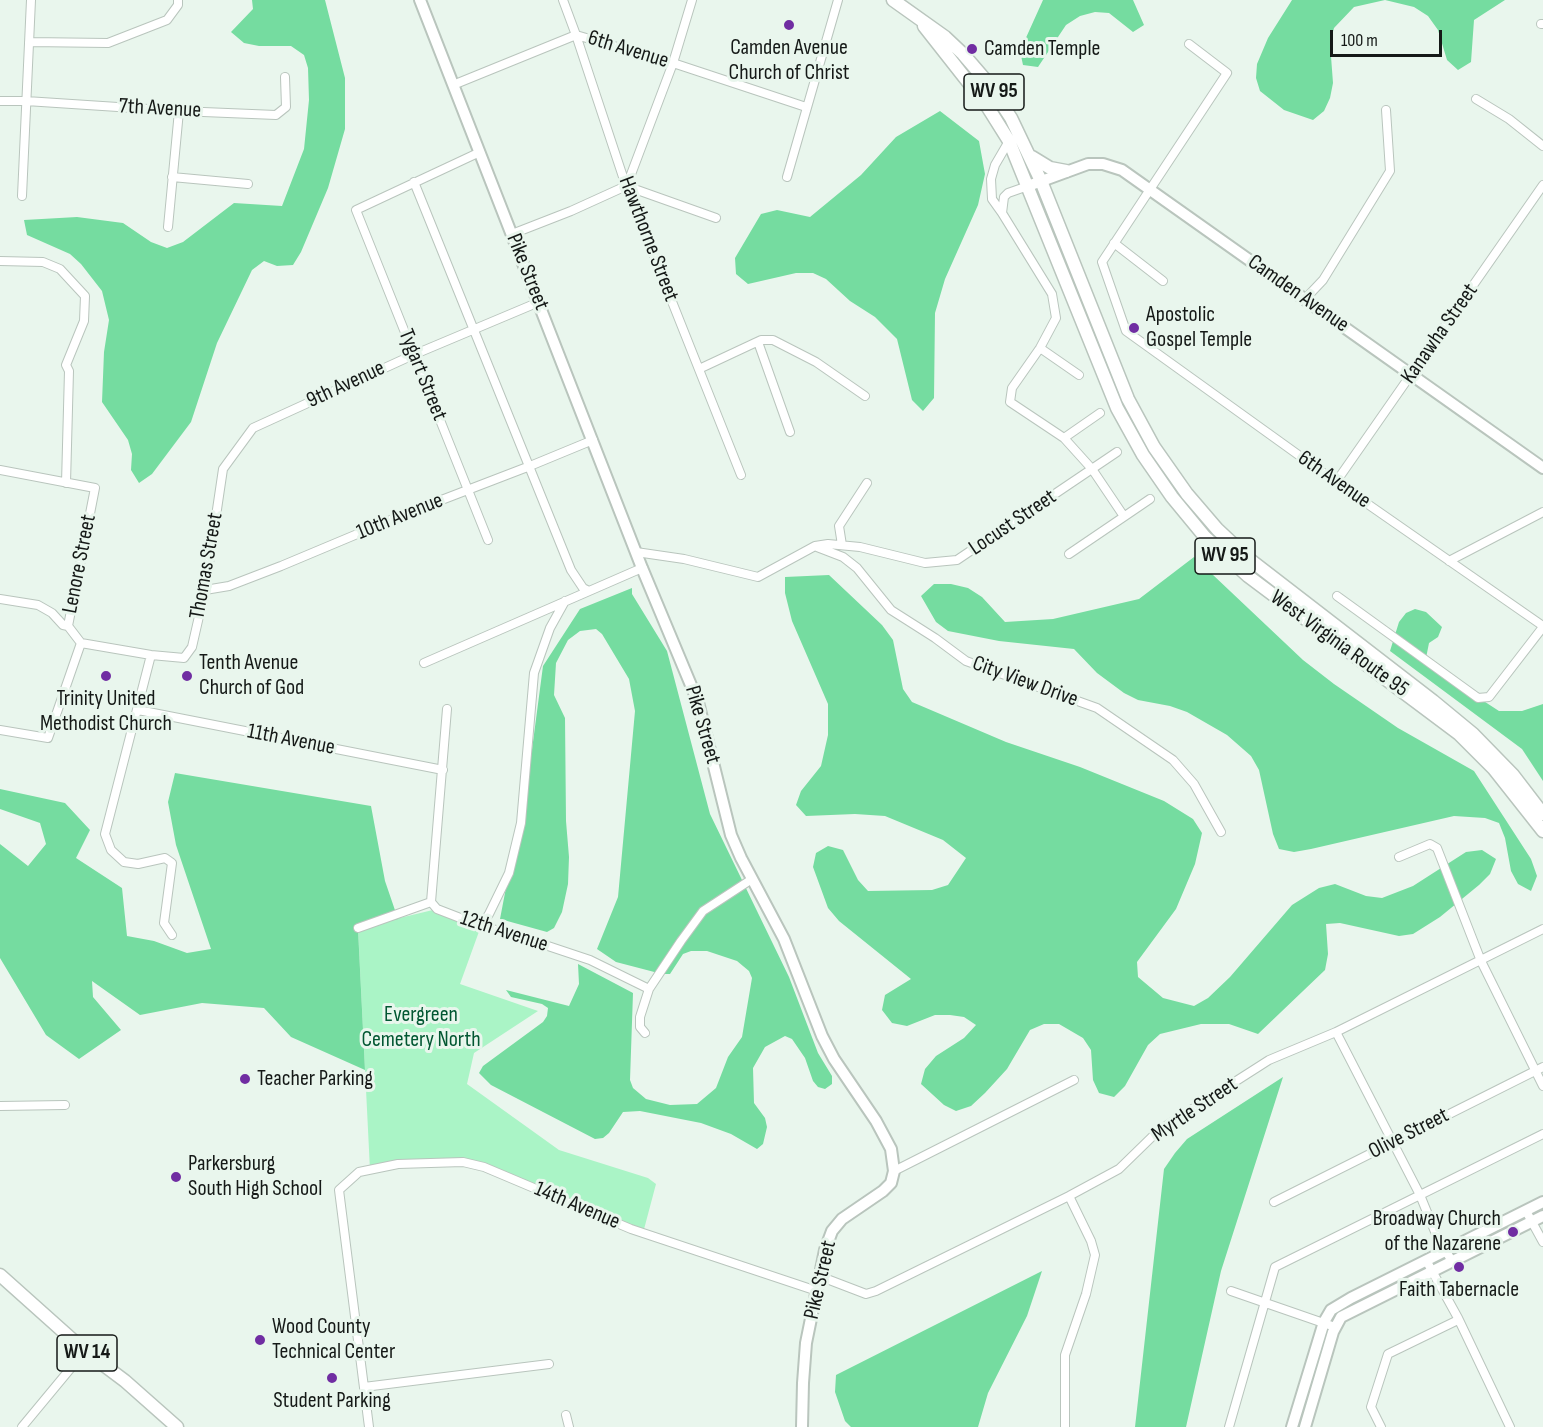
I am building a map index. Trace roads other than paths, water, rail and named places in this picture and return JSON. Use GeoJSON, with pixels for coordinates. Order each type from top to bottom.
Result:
{"type":"FeatureCollection","features":[{"type":"Feature","properties":{"kind":"main road","name":"Pike Street"},"geometry":{"type":"LineString","coordinates":[[420,0],[642,568],[698,702],[731,835],[784,939],[822,1036],[834,1059],[887,1139],[894,1160],[891,1183],[884,1191],[852,1211],[832,1231],[825,1250],[807,1343],[802,1427]]}},
{"type":"Feature","properties":{"kind":"main road","name":"WV 95"},"geometry":{"type":"LineString","coordinates":[[893,0],[954,45],[981,74],[1011,118],[1041,181]]}},
{"type":"Feature","properties":{"kind":"main road","name":"WV 95"},"geometry":{"type":"LineString","coordinates":[[922,23],[987,106],[1009,141],[1028,186]]}},
{"type":"Feature","properties":{"kind":"main road"},"geometry":{"type":"LineString","coordinates":[[1029,154],[1041,164],[1066,171]]}},
{"type":"Feature","properties":{"kind":"main road","name":"Camden Avenue"},"geometry":{"type":"LineString","coordinates":[[1028,186],[1088,164],[1110,166],[1122,170],[1543,468]]}},
{"type":"Feature","properties":{"kind":"main road","name":"West Virginia Route 95"},"geometry":{"type":"LineString","coordinates":[[1041,181],[1128,399],[1154,447],[1187,494],[1217,529],[1249,559],[1473,734],[1513,776],[1543,814]]}},
{"type":"Feature","properties":{"kind":"main road","name":"West Virginia Route 95"},"geometry":{"type":"LineString","coordinates":[[1028,186],[1120,414],[1149,466],[1185,513],[1211,543],[1248,576],[1430,711],[1464,739],[1505,781],[1543,831]]}},
{"type":"Feature","properties":{"kind":"main road"},"geometry":{"type":"LineString","coordinates":[[1292,1427],[1324,1322],[1331,1310],[1340,1303],[1543,1202]]}},
{"type":"Feature","properties":{"kind":"main road"},"geometry":{"type":"LineString","coordinates":[[1305,1427],[1335,1327],[1341,1317],[1543,1216]]}},
{"type":"Feature","properties":{"kind":"main road","name":"WV 14"},"geometry":{"type":"LineString","coordinates":[[0,1275],[85,1352],[124,1381],[177,1427]]}},
{"type":"Feature","properties":{"kind":"street"},"geometry":{"type":"LineString","coordinates":[[22,196],[31,0]]}},
{"type":"Feature","properties":{"kind":"street"},"geometry":{"type":"LineString","coordinates":[[29,42],[108,43],[167,20],[178,5],[178,0]]}},
{"type":"Feature","properties":{"kind":"street","name":"Hawthorne Street"},"geometry":{"type":"LineString","coordinates":[[563,0],[626,186],[741,476]]}},
{"type":"Feature","properties":{"kind":"street"},"geometry":{"type":"LineString","coordinates":[[626,186],[673,63],[692,0]]}},
{"type":"Feature","properties":{"kind":"street"},"geometry":{"type":"LineString","coordinates":[[787,177],[838,0]]}},
{"type":"Feature","properties":{"kind":"street","name":"6th Avenue"},"geometry":{"type":"LineString","coordinates":[[453,85],[576,35],[673,63],[807,107]]}},
{"type":"Feature","properties":{"kind":"street"},"geometry":{"type":"LineString","coordinates":[[1163,281],[1114,243],[1227,74],[1189,44]]}},
{"type":"Feature","properties":{"kind":"street","name":"7th Avenue"},"geometry":{"type":"LineString","coordinates":[[0,101],[276,115],[286,106],[285,77]]}},
{"type":"Feature","properties":{"kind":"street"},"geometry":{"type":"LineString","coordinates":[[1476,99],[1509,119],[1543,146]]}},
{"type":"Feature","properties":{"kind":"street"},"geometry":{"type":"LineString","coordinates":[[1305,299],[1323,280],[1390,171],[1386,110]]}},
{"type":"Feature","properties":{"kind":"street"},"geometry":{"type":"LineString","coordinates":[[168,227],[179,111]]}},
{"type":"Feature","properties":{"kind":"street"},"geometry":{"type":"LineString","coordinates":[[1009,141],[995,165],[991,178],[992,199],[1052,294],[1056,318],[1040,348],[1012,388],[1010,402],[1064,438],[1092,470],[1123,515]]}},
{"type":"Feature","properties":{"kind":"street"},"geometry":{"type":"LineString","coordinates":[[480,152],[414,182],[571,570],[583,588],[589,591]]}},
{"type":"Feature","properties":{"kind":"street"},"geometry":{"type":"LineString","coordinates":[[172,177],[248,184]]}},
{"type":"Feature","properties":{"kind":"street","name":"Tygart Street"},"geometry":{"type":"LineString","coordinates":[[414,182],[356,210],[488,540]]}},
{"type":"Feature","properties":{"kind":"street","name":"Kanawha Street"},"geometry":{"type":"LineString","coordinates":[[1336,482],[1543,185]]}},
{"type":"Feature","properties":{"kind":"street"},"geometry":{"type":"LineString","coordinates":[[512,234],[626,186],[716,218]]}},
{"type":"Feature","properties":{"kind":"street"},"geometry":{"type":"LineString","coordinates":[[1002,213],[1004,198],[1008,193],[1028,186]]}},
{"type":"Feature","properties":{"kind":"street","name":"6th Avenue"},"geometry":{"type":"LineString","coordinates":[[1114,243],[1102,262],[1126,331],[1543,627]]}},
{"type":"Feature","properties":{"kind":"street","name":"Lenore Street"},"geometry":{"type":"LineString","coordinates":[[0,261],[43,262],[60,268],[85,296],[84,321],[66,365],[69,371],[66,483],[95,488],[68,626],[81,644],[48,738],[0,730]]}},
{"type":"Feature","properties":{"kind":"street","name":"9th Avenue"},"geometry":{"type":"LineString","coordinates":[[253,428],[413,355],[539,302]]}},
{"type":"Feature","properties":{"kind":"street"},"geometry":{"type":"LineString","coordinates":[[699,369],[758,342],[773,340],[816,362],[865,396]]}},
{"type":"Feature","properties":{"kind":"street"},"geometry":{"type":"LineString","coordinates":[[758,342],[790,432]]}},
{"type":"Feature","properties":{"kind":"street"},"geometry":{"type":"LineString","coordinates":[[1040,348],[1078,375]]}},
{"type":"Feature","properties":{"kind":"street"},"geometry":{"type":"LineString","coordinates":[[1064,438],[1100,413]]}},
{"type":"Feature","properties":{"kind":"street","name":"Thomas Street"},"geometry":{"type":"LineString","coordinates":[[151,656],[184,658],[192,647],[205,590],[223,469],[253,428]]}},
{"type":"Feature","properties":{"kind":"street","name":"10th Avenue"},"geometry":{"type":"LineString","coordinates":[[205,590],[229,586],[281,566],[593,440]]}},
{"type":"Feature","properties":{"kind":"street","name":"Locust Street"},"geometry":{"type":"LineString","coordinates":[[815,546],[828,544],[860,547],[925,563],[957,560],[1117,452]]}},
{"type":"Feature","properties":{"kind":"street"},"geometry":{"type":"LineString","coordinates":[[0,470],[66,483]]}},
{"type":"Feature","properties":{"kind":"street"},"geometry":{"type":"LineString","coordinates":[[842,545],[838,526],[867,483]]}},
{"type":"Feature","properties":{"kind":"street"},"geometry":{"type":"LineString","coordinates":[[1069,554],[1150,498]]}},
{"type":"Feature","properties":{"kind":"street"},"geometry":{"type":"LineString","coordinates":[[1449,561],[1543,512]]}},
{"type":"Feature","properties":{"kind":"street"},"geometry":{"type":"LineString","coordinates":[[636,552],[684,559],[758,577],[815,546]]}},
{"type":"Feature","properties":{"kind":"street","name":"City View Drive"},"geometry":{"type":"LineString","coordinates":[[815,546],[843,557],[857,568],[891,610],[966,661],[1097,708],[1173,760],[1194,783],[1221,832]]}},
{"type":"Feature","properties":{"kind":"street"},"geometry":{"type":"LineString","coordinates":[[424,663],[642,568]]}},
{"type":"Feature","properties":{"kind":"street"},"geometry":{"type":"LineString","coordinates":[[1337,596],[1478,698],[1489,697],[1543,627]]}},
{"type":"Feature","properties":{"kind":"street"},"geometry":{"type":"LineString","coordinates":[[0,599],[38,605],[52,613],[63,625],[68,626]]}},
{"type":"Feature","properties":{"kind":"street"},"geometry":{"type":"LineString","coordinates":[[481,926],[509,873],[521,823],[534,673],[550,628],[565,601]]}},
{"type":"Feature","properties":{"kind":"street"},"geometry":{"type":"LineString","coordinates":[[81,644],[151,656],[105,834],[111,850],[124,862],[138,864],[165,858],[172,863],[164,922],[172,935]]}},
{"type":"Feature","properties":{"kind":"street"},"geometry":{"type":"LineString","coordinates":[[431,902],[447,709]]}},
{"type":"Feature","properties":{"kind":"street","name":"11th Avenue"},"geometry":{"type":"LineString","coordinates":[[138,710],[443,770]]}},
{"type":"Feature","properties":{"kind":"street"},"geometry":{"type":"LineString","coordinates":[[1399,857],[1430,844],[1437,848],[1481,961],[1539,1069],[1543,1086]]}},
{"type":"Feature","properties":{"kind":"street"},"geometry":{"type":"LineString","coordinates":[[645,1033],[640,1027],[640,1017],[650,989],[703,911],[752,879]]}},
{"type":"Feature","properties":{"kind":"street","name":"12th Avenue"},"geometry":{"type":"LineString","coordinates":[[358,928],[431,902],[437,909],[481,926],[590,960],[650,989]]}},
{"type":"Feature","properties":{"kind":"street","name":"Myrtle Street"},"geometry":{"type":"LineString","coordinates":[[819,1276],[866,1294],[1069,1196],[1119,1169],[1158,1131],[1269,1060],[1336,1032],[1543,929]]}},
{"type":"Feature","properties":{"kind":"street"},"geometry":{"type":"LineString","coordinates":[[1336,1032],[1420,1195],[1438,1239],[1452,1261]]}},
{"type":"Feature","properties":{"kind":"street","name":"Olive Street"},"geometry":{"type":"LineString","coordinates":[[1274,1202],[1539,1069]]}},
{"type":"Feature","properties":{"kind":"street"},"geometry":{"type":"LineString","coordinates":[[894,1171],[1074,1080]]}},
{"type":"Feature","properties":{"kind":"street"},"geometry":{"type":"LineString","coordinates":[[0,1106],[65,1105]]}},
{"type":"Feature","properties":{"kind":"street"},"geometry":{"type":"LineString","coordinates":[[1229,1427],[1275,1267],[1543,1134]]}},
{"type":"Feature","properties":{"kind":"street","name":"14th Avenue"},"geometry":{"type":"LineString","coordinates":[[364,1387],[339,1190],[359,1172],[398,1164],[463,1162],[484,1167],[631,1230],[816,1291]]}},
{"type":"Feature","properties":{"kind":"street"},"geometry":{"type":"LineString","coordinates":[[1065,1427],[1065,1355],[1086,1294],[1095,1255],[1069,1196]]}},
{"type":"Feature","properties":{"kind":"street"},"geometry":{"type":"LineString","coordinates":[[1526,1211],[1543,1242]]}},
{"type":"Feature","properties":{"kind":"street"},"geometry":{"type":"LineString","coordinates":[[1426,1260],[1510,1427]]}},
{"type":"Feature","properties":{"kind":"street"},"geometry":{"type":"LineString","coordinates":[[1231,1291],[1335,1327]]}},
{"type":"Feature","properties":{"kind":"street"},"geometry":{"type":"LineString","coordinates":[[1381,1427],[1371,1407],[1388,1354],[1458,1320]]}},
{"type":"Feature","properties":{"kind":"street"},"geometry":{"type":"LineString","coordinates":[[22,1427],[85,1352]]}},
{"type":"Feature","properties":{"kind":"street"},"geometry":{"type":"LineString","coordinates":[[369,1427],[364,1387],[549,1364]]}},
{"type":"Feature","properties":{"kind":"street"},"geometry":{"type":"LineString","coordinates":[[566,1415],[569,1427]]}},
{"type":"Feature","properties":{"kind":"place","name":"Camden Avenue Church of Christ"},"geometry":{"type":"Point","coordinates":[789,25]}},
{"type":"Feature","properties":{"kind":"place","name":"Camden Temple"},"geometry":{"type":"Point","coordinates":[972,49]}},
{"type":"Feature","properties":{"kind":"place","name":"Apostolic Gospel Temple"},"geometry":{"type":"Point","coordinates":[1134,328]}},
{"type":"Feature","properties":{"kind":"place","name":"Trinity United Methodist Church"},"geometry":{"type":"Point","coordinates":[106,676]}},
{"type":"Feature","properties":{"kind":"place","name":"Tenth Avenue Church of God"},"geometry":{"type":"Point","coordinates":[187,676]}},
{"type":"Feature","properties":{"kind":"place","name":"Teacher Parking"},"geometry":{"type":"Point","coordinates":[245,1079]}},
{"type":"Feature","properties":{"kind":"place","name":"Parkersburg South High School"},"geometry":{"type":"Point","coordinates":[176,1177]}},
{"type":"Feature","properties":{"kind":"place","name":"Broadway Church of the Nazarene"},"geometry":{"type":"Point","coordinates":[1513,1232]}},
{"type":"Feature","properties":{"kind":"place","name":"Faith Tabernacle"},"geometry":{"type":"Point","coordinates":[1459,1267]}},
{"type":"Feature","properties":{"kind":"place","name":"Wood County Technical Center"},"geometry":{"type":"Point","coordinates":[260,1340]}},
{"type":"Feature","properties":{"kind":"place","name":"Student Parking"},"geometry":{"type":"Point","coordinates":[332,1378]}},
{"type":"Feature","properties":{"kind":"park label","name":"Evergreen Cemetery North"},"geometry":{"type":"Point","coordinates":[421,1028]}}]}
